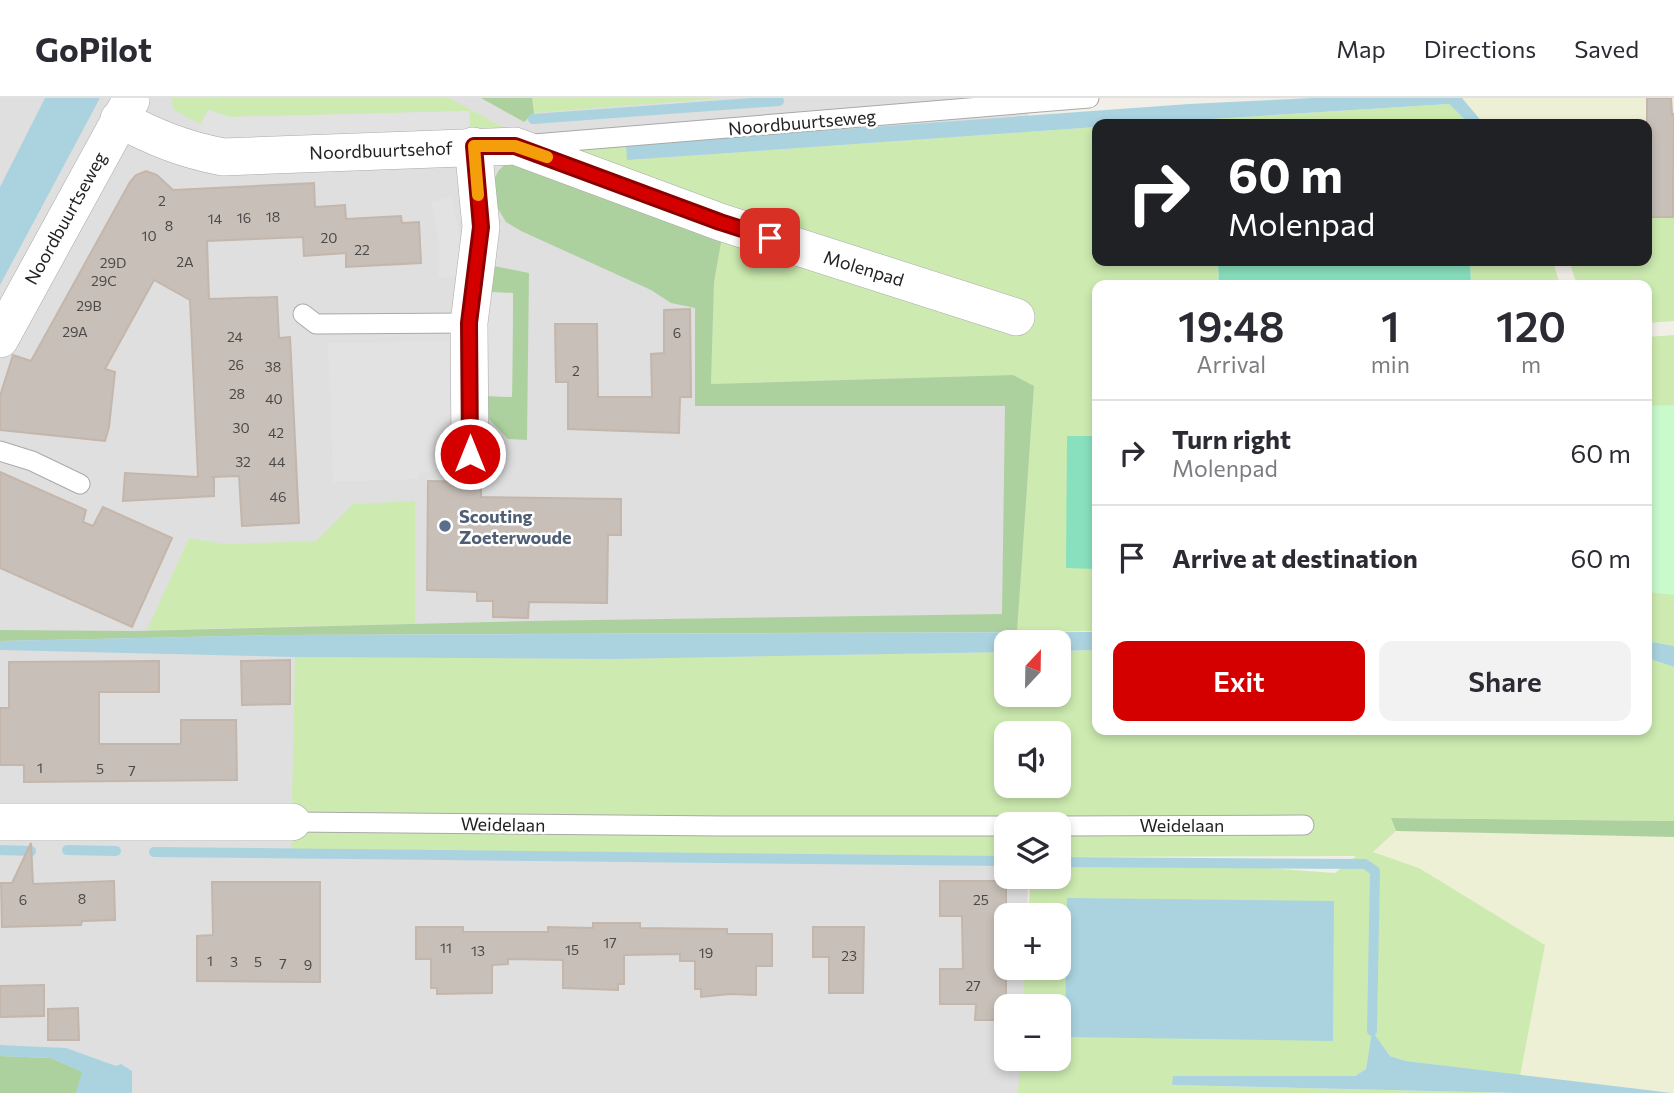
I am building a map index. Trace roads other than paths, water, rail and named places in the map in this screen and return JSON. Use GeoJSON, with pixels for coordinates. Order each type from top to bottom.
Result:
{"type":"FeatureCollection","features":[{"type":"Feature","properties":{"kind":"street","name":"Noordbuurtsehof"},"geometry":{"type":"LineString","coordinates":[[126,109],[166,143],[223,157],[474,146],[481,227],[469,323],[470,454]]}},
{"type":"Feature","properties":{"kind":"street","name":"Noordbuurtseweg"},"geometry":{"type":"LineString","coordinates":[[0,339],[126,109]]}},
{"type":"Feature","properties":{"kind":"street","name":"Molenpad"},"geometry":{"type":"LineString","coordinates":[[474,146],[515,146],[720,222],[1016,317]]}},
{"type":"Feature","properties":{"kind":"street","name":"Weidelaan"},"geometry":{"type":"LineString","coordinates":[[0,822],[292,822]]}},
{"type":"Feature","properties":{"kind":"lane","name":"Noordbuurtseweg"},"geometry":{"type":"LineString","coordinates":[[515,146],[1089,98]]}},
{"type":"Feature","properties":{"kind":"lane"},"geometry":{"type":"LineString","coordinates":[[303,314],[316,324],[469,323]]}},
{"type":"Feature","properties":{"kind":"lane"},"geometry":{"type":"LineString","coordinates":[[0,451],[33,461],[80,484]]}},
{"type":"Feature","properties":{"kind":"lane","name":"Weidelaan"},"geometry":{"type":"LineString","coordinates":[[292,822],[994,826]]}},
{"type":"Feature","properties":{"kind":"lane","name":"Weidelaan"},"geometry":{"type":"LineString","coordinates":[[1071,826],[1304,825]]}},
{"type":"Feature","properties":{"kind":"water"},"geometry":{"type":"Polygon","coordinates":[[[45,98],[100,98],[0,285],[0,187],[45,98]]]}},
{"type":"Feature","properties":{"kind":"water"},"geometry":{"type":"Polygon","coordinates":[[[1312,98],[1462,98],[1480,119],[1464,119],[1449,104],[1212,119],[1092,119],[1092,127],[627,160],[626,145],[1189,104],[1312,98]]]}},
{"type":"Feature","properties":{"kind":"water"},"geometry":{"type":"Polygon","coordinates":[[[994,632],[994,652],[614,659],[295,657],[0,650],[0,641],[274,635],[994,632]]]}},
{"type":"Feature","properties":{"kind":"water"},"geometry":{"type":"Polygon","coordinates":[[[1071,632],[1092,632],[1092,650],[1071,651],[1071,632]]]}},
{"type":"Feature","properties":{"kind":"water"},"geometry":{"type":"Polygon","coordinates":[[[1652,642],[1674,646],[1674,667],[1652,660],[1652,642]]]}},
{"type":"Feature","properties":{"kind":"water"},"geometry":{"type":"Polygon","coordinates":[[[1067,898],[1334,901],[1333,1041],[1071,1037],[1071,994],[1066,994],[1066,980],[1071,980],[1071,903],[1067,903],[1067,898]]]}},
{"type":"Feature","properties":{"kind":"water"},"geometry":{"type":"Polygon","coordinates":[[[1372,1031],[1390,1056],[1406,1061],[1672,1093],[1516,1093],[1172,1085],[1173,1076],[1355,1076],[1366,1069],[1372,1031]]]}},
{"type":"Feature","properties":{"kind":"water"},"geometry":{"type":"Polygon","coordinates":[[[0,1045],[66,1048],[116,1066],[121,1064],[132,1071],[132,1093],[76,1093],[82,1072],[51,1058],[0,1056],[0,1045]]]}},
{"type":"Feature","properties":{"kind":"waterway"},"geometry":{"type":"LineString","coordinates":[[533,119],[779,101]]}},
{"type":"Feature","properties":{"kind":"waterway"},"geometry":{"type":"LineString","coordinates":[[0,850],[31,851]]}},
{"type":"Feature","properties":{"kind":"waterway"},"geometry":{"type":"LineString","coordinates":[[67,850],[116,851]]}},
{"type":"Feature","properties":{"kind":"waterway"},"geometry":{"type":"LineString","coordinates":[[154,852],[994,861]]}},
{"type":"Feature","properties":{"kind":"waterway"},"geometry":{"type":"LineString","coordinates":[[1071,862],[1365,864],[1375,871],[1372,1031]]}},
{"type":"Feature","properties":{"kind":"place","name":"Scouting Zoeterwoude"},"geometry":{"type":"Point","coordinates":[445,526]}}]}
